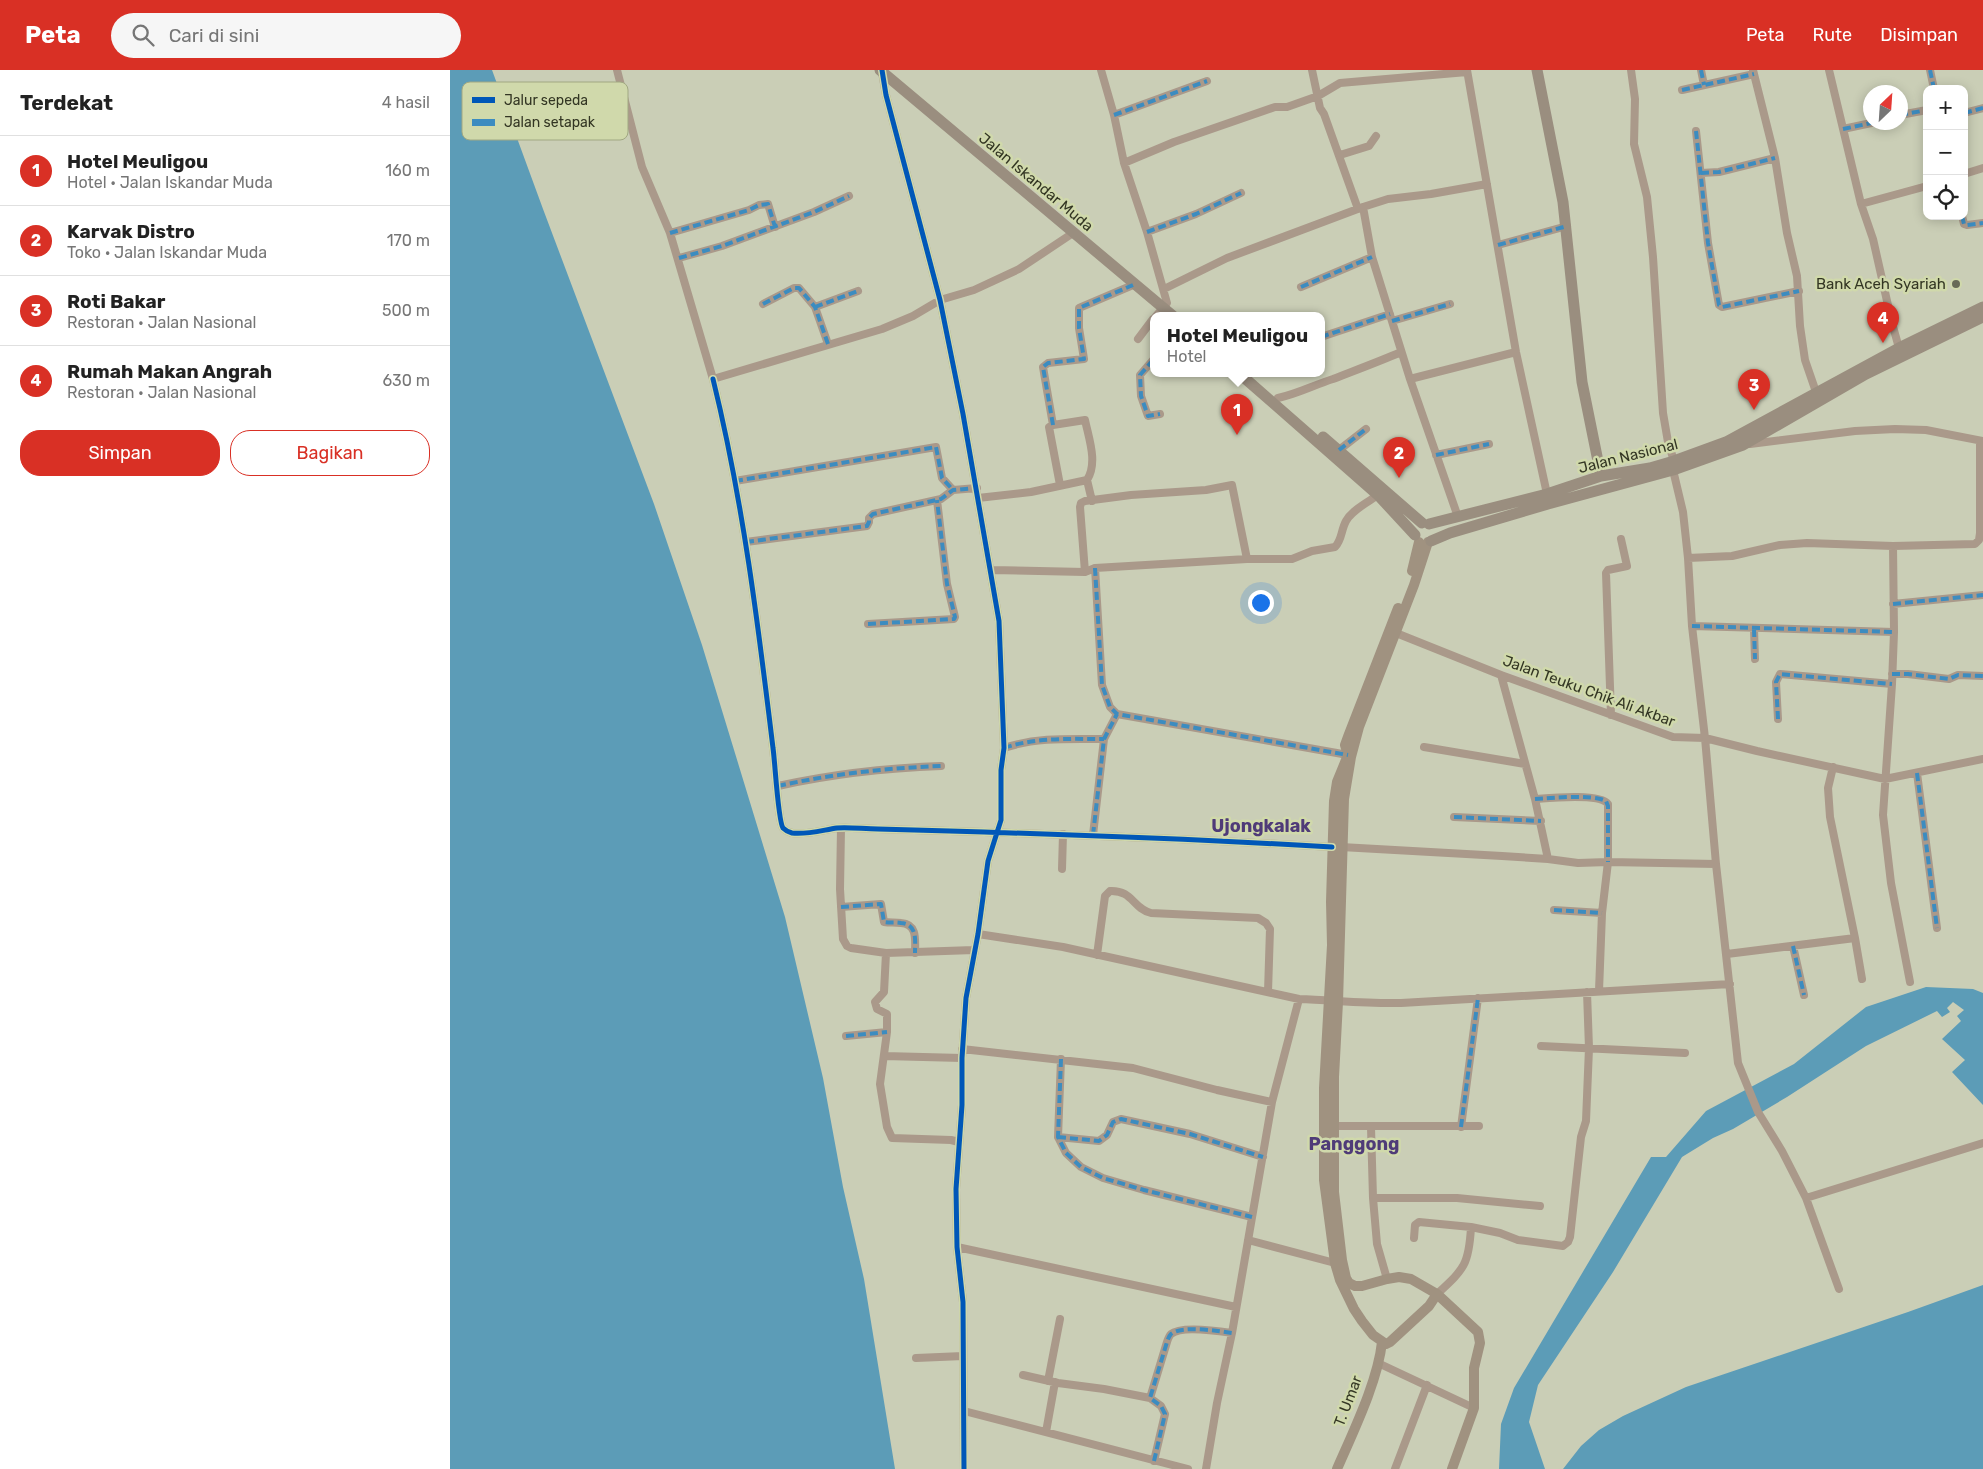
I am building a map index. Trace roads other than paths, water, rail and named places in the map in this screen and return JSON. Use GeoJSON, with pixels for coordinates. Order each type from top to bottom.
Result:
{"type":"FeatureCollection","features":[{"type":"Feature","properties":{"kind":"highway","name":"Jalan Iskandar Muda"},"geometry":{"type":"LineString","coordinates":[[884,70],[1162,309]]}},
{"type":"Feature","properties":{"kind":"highway","name":"Jalan Iskandar Muda"},"geometry":{"type":"LineString","coordinates":[[884,70],[1162,309]]}},
{"type":"Feature","properties":{"kind":"highway"},"geometry":{"type":"LineString","coordinates":[[1537,70],[1567,226],[1582,382],[1601,476]]}},
{"type":"Feature","properties":{"kind":"highway","name":"Jalan Nasional"},"geometry":{"type":"LineString","coordinates":[[1426,523],[1458,517],[1547,494],[1601,476],[1662,469],[1740,435],[1816,392],[1983,306]]}},
{"type":"Feature","properties":{"kind":"highway","name":"Jalan Nasional"},"geometry":{"type":"LineString","coordinates":[[1423,540],[1743,444],[1866,374],[1983,317]]}},
{"type":"Feature","properties":{"kind":"highway"},"geometry":{"type":"LineString","coordinates":[[1243,377],[1378,495],[1423,540]]}},
{"type":"Feature","properties":{"kind":"highway"},"geometry":{"type":"LineString","coordinates":[[1254,377],[1434,530],[1435,534],[1423,540]]}},
{"type":"Feature","properties":{"kind":"highway"},"geometry":{"type":"LineString","coordinates":[[1423,540],[1416,527],[1426,523]]}},
{"type":"Feature","properties":{"kind":"main road"},"geometry":{"type":"LineString","coordinates":[[1337,847],[1354,745],[1363,715],[1396,633],[1423,540]]}},
{"type":"Feature","properties":{"kind":"main road"},"geometry":{"type":"LineString","coordinates":[[1423,540],[1349,734],[1345,746],[1348,755],[1335,792],[1337,847],[1334,1001],[1334,1192],[1346,1278],[1352,1285],[1366,1286],[1399,1277],[1411,1279],[1437,1294],[1478,1332],[1480,1343],[1474,1368],[1474,1408],[1452,1469]]}},
{"type":"Feature","properties":{"kind":"main road"},"geometry":{"type":"LineString","coordinates":[[1334,1001],[1324,1088],[1324,1180],[1335,1263],[1340,1280],[1354,1309],[1370,1331],[1386,1344],[1429,1306],[1437,1294]]}},
{"type":"Feature","properties":{"kind":"main road","name":"T. Umar"},"geometry":{"type":"LineString","coordinates":[[1337,1469],[1358,1419],[1378,1363],[1382,1342]]}},
{"type":"Feature","properties":{"kind":"street"},"geometry":{"type":"LineString","coordinates":[[884,70],[891,114],[940,300],[977,488],[999,621],[1004,748],[1000,770],[1001,820],[988,861],[978,934],[966,998],[962,1053],[962,1106],[956,1189],[957,1247],[963,1302],[964,1469]]}},
{"type":"Feature","properties":{"kind":"street"},"geometry":{"type":"LineString","coordinates":[[1101,70],[1114,115],[1124,163],[1164,289],[1162,309]]}},
{"type":"Feature","properties":{"kind":"street"},"geometry":{"type":"LineString","coordinates":[[1312,70],[1320,108],[1361,208],[1372,257],[1401,352],[1458,517]]}},
{"type":"Feature","properties":{"kind":"street"},"geometry":{"type":"LineString","coordinates":[[1631,70],[1635,99],[1634,144],[1647,197],[1654,265],[1663,413],[1668,442],[1662,469],[1683,512],[1692,626],[1736,1050],[1742,1074],[1758,1112],[1782,1151],[1806,1198],[1839,1289]]}},
{"type":"Feature","properties":{"kind":"street"},"geometry":{"type":"LineString","coordinates":[[1701,70],[1704,85]]}},
{"type":"Feature","properties":{"kind":"street"},"geometry":{"type":"LineString","coordinates":[[1829,70],[1861,204],[1872,239],[1899,348]]}},
{"type":"Feature","properties":{"kind":"street"},"geometry":{"type":"LineString","coordinates":[[1930,70],[1933,85]]}},
{"type":"Feature","properties":{"kind":"street"},"geometry":{"type":"LineString","coordinates":[[1124,163],[1174,142],[1266,110],[1275,107],[1287,107],[1318,96],[1340,83],[1467,71],[1516,352],[1547,494]]}},
{"type":"Feature","properties":{"kind":"street"},"geometry":{"type":"LineString","coordinates":[[1682,90],[1754,72],[1776,158],[1799,290],[1798,305],[1803,350],[1816,392]]}},
{"type":"Feature","properties":{"kind":"street"},"geometry":{"type":"LineString","coordinates":[[1114,115],[1207,81]]}},
{"type":"Feature","properties":{"kind":"street"},"geometry":{"type":"LineString","coordinates":[[1968,112],[1983,108]]}},
{"type":"Feature","properties":{"kind":"street"},"geometry":{"type":"LineString","coordinates":[[1908,114],[1923,111]]}},
{"type":"Feature","properties":{"kind":"street"},"geometry":{"type":"LineString","coordinates":[[628,113],[642,167],[679,258],[713,379],[727,437],[757,614],[778,786],[779,816],[786,831],[800,833],[841,828],[1094,835],[1548,859],[1578,863],[1716,864]]}},
{"type":"Feature","properties":{"kind":"street"},"geometry":{"type":"LineString","coordinates":[[1843,130],[1863,125]]}},
{"type":"Feature","properties":{"kind":"street"},"geometry":{"type":"LineString","coordinates":[[1696,131],[1708,244],[1716,295],[1721,307],[1727,308],[1751,300],[1799,290]]}},
{"type":"Feature","properties":{"kind":"street"},"geometry":{"type":"LineString","coordinates":[[1340,155],[1369,146],[1376,136]]}},
{"type":"Feature","properties":{"kind":"street"},"geometry":{"type":"LineString","coordinates":[[1701,174],[1719,172],[1776,158]]}},
{"type":"Feature","properties":{"kind":"street"},"geometry":{"type":"LineString","coordinates":[[1968,173],[1983,168]]}},
{"type":"Feature","properties":{"kind":"street"},"geometry":{"type":"LineString","coordinates":[[1164,289],[1226,258],[1388,199],[1431,194],[1486,184]]}},
{"type":"Feature","properties":{"kind":"street"},"geometry":{"type":"LineString","coordinates":[[1861,204],[1923,187]]}},
{"type":"Feature","properties":{"kind":"street"},"geometry":{"type":"LineString","coordinates":[[1147,232],[1196,214],[1241,194]]}},
{"type":"Feature","properties":{"kind":"street"},"geometry":{"type":"LineString","coordinates":[[679,258],[722,246],[830,206],[849,196]]}},
{"type":"Feature","properties":{"kind":"street"},"geometry":{"type":"LineString","coordinates":[[670,233],[768,204],[776,226]]}},
{"type":"Feature","properties":{"kind":"street"},"geometry":{"type":"LineString","coordinates":[[1963,220],[1967,226],[1983,223]]}},
{"type":"Feature","properties":{"kind":"street"},"geometry":{"type":"LineString","coordinates":[[1498,245],[1567,226]]}},
{"type":"Feature","properties":{"kind":"street"},"geometry":{"type":"LineString","coordinates":[[713,379],[828,344],[882,330],[913,316],[940,300],[974,290],[1019,269],[1073,233]]}},
{"type":"Feature","properties":{"kind":"street"},"geometry":{"type":"LineString","coordinates":[[1301,287],[1372,257]]}},
{"type":"Feature","properties":{"kind":"street"},"geometry":{"type":"LineString","coordinates":[[1053,425],[1043,368],[1048,363],[1084,359],[1079,328],[1079,308],[1133,285]]}},
{"type":"Feature","properties":{"kind":"street"},"geometry":{"type":"LineString","coordinates":[[763,304],[797,288],[815,307],[828,344]]}},
{"type":"Feature","properties":{"kind":"street"},"geometry":{"type":"LineString","coordinates":[[815,307],[858,291]]}},
{"type":"Feature","properties":{"kind":"street"},"geometry":{"type":"LineString","coordinates":[[1325,336],[1450,304]]}},
{"type":"Feature","properties":{"kind":"street"},"geometry":{"type":"LineString","coordinates":[[1138,339],[1150,324]]}},
{"type":"Feature","properties":{"kind":"street"},"geometry":{"type":"LineString","coordinates":[[1278,398],[1295,394],[1333,378],[1364,369],[1401,352]]}},
{"type":"Feature","properties":{"kind":"street"},"geometry":{"type":"LineString","coordinates":[[1410,379],[1516,352]]}},
{"type":"Feature","properties":{"kind":"street"},"geometry":{"type":"LineString","coordinates":[[1150,363],[1140,375],[1141,396],[1148,416],[1160,414]]}},
{"type":"Feature","properties":{"kind":"street"},"geometry":{"type":"LineString","coordinates":[[1060,485],[1049,427],[1085,420],[1090,445],[1092,472],[1087,480],[1092,501]]}},
{"type":"Feature","properties":{"kind":"street"},"geometry":{"type":"LineString","coordinates":[[1340,450],[1366,429]]}},
{"type":"Feature","properties":{"kind":"street"},"geometry":{"type":"LineString","coordinates":[[1688,558],[1732,556],[1780,544],[1798,543],[1893,546],[1968,545],[1977,542],[1980,533],[1982,441],[1926,430],[1895,429],[1855,431],[1743,444]]}},
{"type":"Feature","properties":{"kind":"street"},"geometry":{"type":"LineString","coordinates":[[1436,455],[1489,444]]}},
{"type":"Feature","properties":{"kind":"street"},"geometry":{"type":"LineString","coordinates":[[735,481],[936,447],[942,478],[953,490]]}},
{"type":"Feature","properties":{"kind":"street"},"geometry":{"type":"LineString","coordinates":[[978,498],[1031,492],[1087,480]]}},
{"type":"Feature","properties":{"kind":"street"},"geometry":{"type":"LineString","coordinates":[[1085,572],[1081,503],[1131,495],[1206,490],[1232,485],[1247,559]]}},
{"type":"Feature","properties":{"kind":"street"},"geometry":{"type":"LineString","coordinates":[[746,542],[867,526],[870,522],[869,518],[873,514],[939,499],[953,490],[977,488]]}},
{"type":"Feature","properties":{"kind":"street"},"geometry":{"type":"LineString","coordinates":[[990,570],[1085,572],[1096,568],[1247,559],[1292,559],[1312,551],[1335,548],[1349,517],[1378,495]]}},
{"type":"Feature","properties":{"kind":"street"},"geometry":{"type":"LineString","coordinates":[[868,624],[954,620],[955,617],[947,584],[939,499]]}},
{"type":"Feature","properties":{"kind":"street"},"geometry":{"type":"LineString","coordinates":[[1611,715],[1606,573],[1608,570],[1627,566],[1621,538]]}},
{"type":"Feature","properties":{"kind":"street"},"geometry":{"type":"LineString","coordinates":[[1893,546],[1894,632],[1883,815],[1891,883],[1910,982]]}},
{"type":"Feature","properties":{"kind":"street"},"geometry":{"type":"LineString","coordinates":[[1096,568],[1102,686],[1110,707],[1117,714],[1348,755]]}},
{"type":"Feature","properties":{"kind":"street"},"geometry":{"type":"LineString","coordinates":[[1894,604],[1983,595]]}},
{"type":"Feature","properties":{"kind":"street"},"geometry":{"type":"LineString","coordinates":[[1692,626],[1894,632]]}},
{"type":"Feature","properties":{"kind":"street"},"geometry":{"type":"LineString","coordinates":[[1754,629],[1755,659]]}},
{"type":"Feature","properties":{"kind":"street","name":"Jalan Teuku Chik Ali Akbar"},"geometry":{"type":"LineString","coordinates":[[1396,633],[1673,737],[1705,738],[1757,752],[1885,779],[1983,759]]}},
{"type":"Feature","properties":{"kind":"street"},"geometry":{"type":"LineString","coordinates":[[1501,674],[1541,822],[1548,859]]}},
{"type":"Feature","properties":{"kind":"street"},"geometry":{"type":"LineString","coordinates":[[1778,720],[1776,682],[1780,674],[1892,684]]}},
{"type":"Feature","properties":{"kind":"street"},"geometry":{"type":"LineString","coordinates":[[1892,674],[1949,679],[1958,675],[1983,676]]}},
{"type":"Feature","properties":{"kind":"street"},"geometry":{"type":"LineString","coordinates":[[1094,835],[1104,739],[1117,714]]}},
{"type":"Feature","properties":{"kind":"street"},"geometry":{"type":"LineString","coordinates":[[1004,748],[1017,743],[1047,740],[1104,739]]}},
{"type":"Feature","properties":{"kind":"street"},"geometry":{"type":"LineString","coordinates":[[1424,747],[1524,764]]}},
{"type":"Feature","properties":{"kind":"street"},"geometry":{"type":"LineString","coordinates":[[778,786],[841,774],[887,768],[941,766]]}},
{"type":"Feature","properties":{"kind":"street"},"geometry":{"type":"LineString","coordinates":[[1833,767],[1828,788],[1829,809],[1862,979]]}},
{"type":"Feature","properties":{"kind":"street"},"geometry":{"type":"LineString","coordinates":[[1917,774],[1937,928]]}},
{"type":"Feature","properties":{"kind":"street"},"geometry":{"type":"LineString","coordinates":[[1535,799],[1570,797],[1600,799],[1606,801],[1608,806],[1608,862],[1602,913],[1599,991]]}},
{"type":"Feature","properties":{"kind":"street"},"geometry":{"type":"LineString","coordinates":[[1454,816],[1541,822]]}},
{"type":"Feature","properties":{"kind":"street"},"geometry":{"type":"LineString","coordinates":[[841,828],[841,906],[843,939],[847,946],[854,949],[886,953],[974,950]]}},
{"type":"Feature","properties":{"kind":"street"},"geometry":{"type":"LineString","coordinates":[[1062,869],[1064,834]]}},
{"type":"Feature","properties":{"kind":"street"},"geometry":{"type":"LineString","coordinates":[[1097,955],[1104,900],[1106,893],[1110,891],[1126,893],[1140,908],[1151,913],[1258,918],[1266,923],[1270,929],[1268,992]]}},
{"type":"Feature","properties":{"kind":"street"},"geometry":{"type":"LineString","coordinates":[[841,906],[882,904],[884,922],[902,922],[913,928],[915,953]]}},
{"type":"Feature","properties":{"kind":"street"},"geometry":{"type":"LineString","coordinates":[[1554,910],[1602,913]]}},
{"type":"Feature","properties":{"kind":"street"},"geometry":{"type":"LineString","coordinates":[[978,934],[1063,947],[1299,999],[1400,1003],[1730,984]]}},
{"type":"Feature","properties":{"kind":"street"},"geometry":{"type":"LineString","coordinates":[[1727,954],[1855,938]]}},
{"type":"Feature","properties":{"kind":"street"},"geometry":{"type":"LineString","coordinates":[[1793,946],[1804,996]]}},
{"type":"Feature","properties":{"kind":"street"},"geometry":{"type":"LineString","coordinates":[[886,953],[884,992],[875,1002],[877,1009],[887,1013],[887,1032],[880,1084],[887,1127],[892,1138],[951,1140],[959,1142]]}},
{"type":"Feature","properties":{"kind":"street"},"geometry":{"type":"LineString","coordinates":[[1414,1238],[1416,1222],[1471,1227],[1500,1233],[1518,1240],[1560,1246],[1568,1242],[1573,1217],[1581,1137],[1586,1121],[1589,1048],[1587,992]]}},
{"type":"Feature","properties":{"kind":"street"},"geometry":{"type":"LineString","coordinates":[[1461,1127],[1478,998]]}},
{"type":"Feature","properties":{"kind":"street"},"geometry":{"type":"LineString","coordinates":[[1206,1469],[1217,1403],[1232,1333],[1272,1102],[1299,999]]}},
{"type":"Feature","properties":{"kind":"street"},"geometry":{"type":"LineString","coordinates":[[846,1036],[887,1032]]}},
{"type":"Feature","properties":{"kind":"street"},"geometry":{"type":"LineString","coordinates":[[1541,1046],[1685,1053]]}},
{"type":"Feature","properties":{"kind":"street"},"geometry":{"type":"LineString","coordinates":[[884,1056],[962,1053],[1061,1059],[1134,1068],[1272,1102]]}},
{"type":"Feature","properties":{"kind":"street"},"geometry":{"type":"LineString","coordinates":[[1061,1059],[1058,1137],[1066,1153],[1081,1167],[1092,1174],[1144,1190],[1252,1217]]}},
{"type":"Feature","properties":{"kind":"street"},"geometry":{"type":"LineString","coordinates":[[1058,1137],[1099,1140],[1107,1135],[1115,1121],[1122,1119],[1190,1134],[1263,1157]]}},
{"type":"Feature","properties":{"kind":"street"},"geometry":{"type":"LineString","coordinates":[[1334,1126],[1478,1126]]}},
{"type":"Feature","properties":{"kind":"street"},"geometry":{"type":"LineString","coordinates":[[1371,1127],[1373,1198],[1377,1244],[1387,1279]]}},
{"type":"Feature","properties":{"kind":"street"},"geometry":{"type":"LineString","coordinates":[[1806,1198],[1983,1143]]}},
{"type":"Feature","properties":{"kind":"street"},"geometry":{"type":"LineString","coordinates":[[1373,1198],[1457,1198],[1540,1206]]}},
{"type":"Feature","properties":{"kind":"street"},"geometry":{"type":"LineString","coordinates":[[1437,1294],[1464,1266],[1470,1249],[1471,1227]]}},
{"type":"Feature","properties":{"kind":"street"},"geometry":{"type":"LineString","coordinates":[[1248,1240],[1335,1263]]}},
{"type":"Feature","properties":{"kind":"street"},"geometry":{"type":"LineString","coordinates":[[957,1247],[1236,1308]]}},
{"type":"Feature","properties":{"kind":"street"},"geometry":{"type":"LineString","coordinates":[[1046,1432],[1060,1319]]}},
{"type":"Feature","properties":{"kind":"street"},"geometry":{"type":"LineString","coordinates":[[1150,1398],[1167,1342],[1172,1334],[1179,1331],[1202,1329],[1232,1333]]}},
{"type":"Feature","properties":{"kind":"street"},"geometry":{"type":"LineString","coordinates":[[916,1358],[964,1356]]}},
{"type":"Feature","properties":{"kind":"street"},"geometry":{"type":"LineString","coordinates":[[1378,1363],[1474,1408]]}},
{"type":"Feature","properties":{"kind":"street"},"geometry":{"type":"LineString","coordinates":[[1023,1375],[1051,1382],[1104,1389],[1150,1398],[1166,1414],[1154,1461]]}},
{"type":"Feature","properties":{"kind":"street"},"geometry":{"type":"LineString","coordinates":[[1395,1469],[1427,1385]]}},
{"type":"Feature","properties":{"kind":"street"},"geometry":{"type":"LineString","coordinates":[[964,1411],[1188,1469]]}},
{"type":"Feature","properties":{"kind":"water"},"geometry":{"type":"Polygon","coordinates":[[[450,70],[492,70],[496,82],[462,82],[462,140],[518,140],[654,504],[702,645],[785,917],[823,1078],[843,1187],[864,1279],[895,1469],[450,1469],[450,70]]]}},
{"type":"Feature","properties":{"kind":"water"},"geometry":{"type":"Polygon","coordinates":[[[1926,987],[1973,989],[1983,993],[1983,1105],[1952,1072],[1965,1060],[1942,1039],[1961,1021],[1957,1016],[1964,1010],[1953,1002],[1947,1008],[1950,1012],[1942,1017],[1937,1011],[1866,1046],[1787,1097],[1682,1157],[1613,1272],[1538,1385],[1529,1422],[1545,1469],[1499,1469],[1501,1424],[1514,1388],[1651,1157],[1666,1157],[1706,1111],[1794,1064],[1866,1007],[1926,987]]]}},
{"type":"Feature","properties":{"kind":"water"},"geometry":{"type":"Polygon","coordinates":[[[1983,1285],[1983,1469],[1563,1469],[1581,1446],[1599,1430],[1623,1416],[1686,1387],[1983,1285]]]}},
{"type":"Feature","properties":{"kind":"place","name":"Bank Aceh Syariah"},"geometry":{"type":"Point","coordinates":[1956,284]}},
{"type":"Feature","properties":{"kind":"place","name":"Rumah Makan Angrah"},"geometry":{"type":"Point","coordinates":[1883,343]}},
{"type":"Feature","properties":{"kind":"place","name":"Roti Bakar"},"geometry":{"type":"Point","coordinates":[1754,410]}},
{"type":"Feature","properties":{"kind":"place","name":"Hotel Meuligou"},"geometry":{"type":"Point","coordinates":[1237,435]}},
{"type":"Feature","properties":{"kind":"place","name":"Karvak Distro"},"geometry":{"type":"Point","coordinates":[1399,478]}},
{"type":"Feature","properties":{"kind":"district","name":"Ujongkalak"},"geometry":{"type":"Point","coordinates":[1261,826]}},
{"type":"Feature","properties":{"kind":"district","name":"Panggong"},"geometry":{"type":"Point","coordinates":[1354,1144]}}]}
